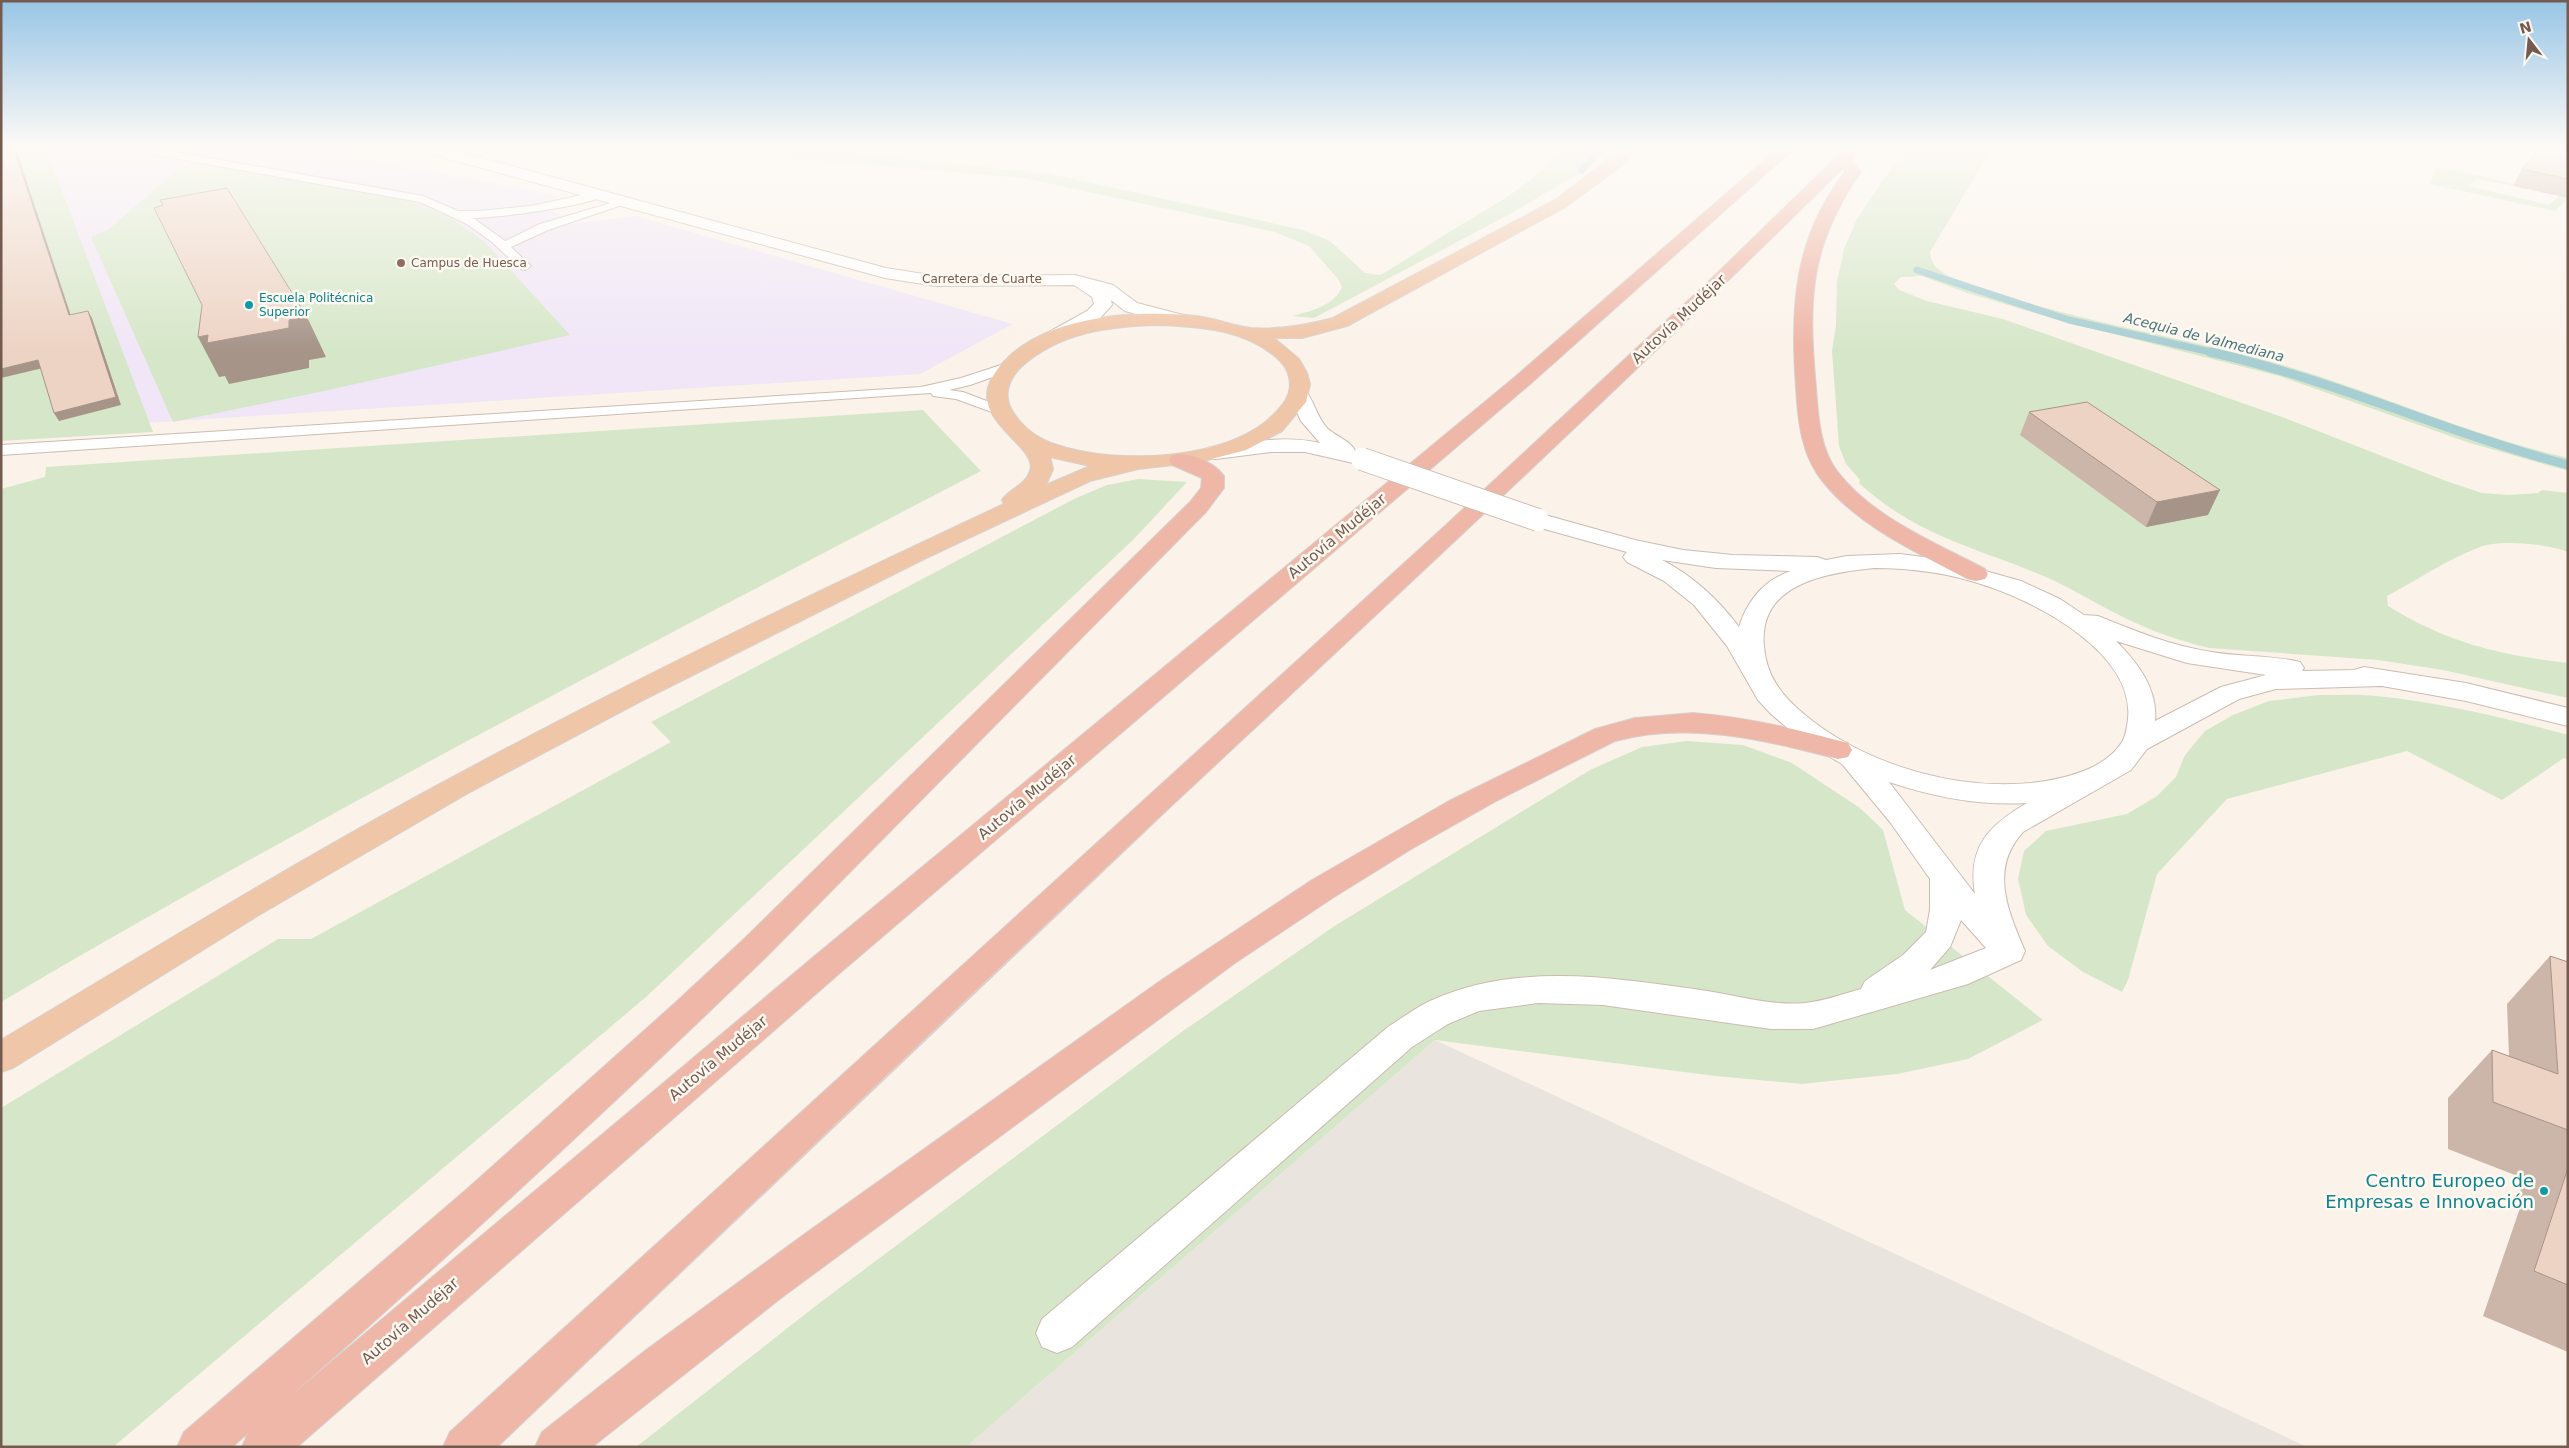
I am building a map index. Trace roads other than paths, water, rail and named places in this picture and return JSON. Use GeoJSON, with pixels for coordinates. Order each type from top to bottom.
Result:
{"type":"FeatureCollection","features":[{"type":"Feature","properties":{"kind":"highway"},"geometry":{"type":"LineString","coordinates":[[1298,373],[1309,351],[1334,325],[1541,214]]}},
{"type":"Feature","properties":{"kind":"highway","name":"Autovía Mudéjar"},"geometry":{"type":"LineString","coordinates":[[264,1447],[844,950],[1522,381],[1713,214]]}},
{"type":"Feature","properties":{"kind":"highway","name":"Autovía Mudéjar"},"geometry":{"type":"LineString","coordinates":[[465,1447],[1072,880],[1469,517],[1788,214]]}},
{"type":"Feature","properties":{"kind":"highway"},"geometry":{"type":"LineString","coordinates":[[1828,214],[1813,250],[1804,292],[1802,340],[1810,426],[1814,446],[1830,478],[1848,496],[1892,527],[1976,574]]}},
{"type":"Feature","properties":{"kind":"highway"},"geometry":{"type":"LineString","coordinates":[[1,1058],[248,907],[460,785],[634,694],[916,554],[1082,476],[1106,468],[1135,463],[1180,460],[1216,453],[1238,446],[1273,428],[1290,412],[1299,395],[1298,373],[1293,363],[1274,346],[1245,332],[1226,326],[1180,320],[1142,319],[1103,324],[1068,333],[1037,346],[1010,366],[998,388],[1000,411],[1039,456],[1041,462],[1040,478],[1034,486],[1022,495],[916,554]]}},
{"type":"Feature","properties":{"kind":"highway"},"geometry":{"type":"LineString","coordinates":[[1245,332],[1290,333],[1334,325]]}},
{"type":"Feature","properties":{"kind":"highway"},"geometry":{"type":"LineString","coordinates":[[1016,431],[1046,448],[1065,454],[1087,459],[1135,463]]}},
{"type":"Feature","properties":{"kind":"highway"},"geometry":{"type":"LineString","coordinates":[[199,1447],[501,1182],[690,1010],[1209,496],[1216,481],[1212,474],[1203,468],[1180,460]]}},
{"type":"Feature","properties":{"kind":"highway"},"geometry":{"type":"LineString","coordinates":[[557,1447],[747,1299],[1190,978],[1364,863],[1491,791],[1605,735],[1646,724],[1668,721],[1715,722],[1744,727],[1846,754]]}},
{"type":"Feature","properties":{"kind":"street","name":"Carretera de Cuarte"},"geometry":{"type":"LineString","coordinates":[[674,214],[900,276],[936,281],[1049,278],[1084,282],[1107,289],[1131,307],[1180,320]]}},
{"type":"Feature","properties":{"kind":"street"},"geometry":{"type":"LineString","coordinates":[[1037,346],[1100,309],[1103,300],[1084,282]]}},
{"type":"Feature","properties":{"kind":"street"},"geometry":{"type":"LineString","coordinates":[[1299,395],[1305,411],[1320,434],[1362,459]]}},
{"type":"Feature","properties":{"kind":"street"},"geometry":{"type":"LineString","coordinates":[[1216,453],[1272,446],[1305,446],[1362,459],[1538,520],[1649,563],[1684,583],[1716,612],[1753,666],[1764,688],[1783,710],[1807,731],[1846,754],[1894,775],[1982,794],[2025,795],[2064,790],[2096,779]]}},
{"type":"Feature","properties":{"kind":"street"},"geometry":{"type":"LineString","coordinates":[[1538,520],[1683,557],[1718,561],[1834,565]]}},
{"type":"Feature","properties":{"kind":"street"},"geometry":{"type":"LineString","coordinates":[[1753,666],[1747,642],[1751,620],[1762,601],[1780,585],[1804,573],[1834,565],[1866,561],[1902,561],[1976,574],[2013,587],[2048,604],[2140,642],[2199,660],[2227,664],[2306,668],[2382,678],[2466,692],[2568,717]]}},
{"type":"Feature","properties":{"kind":"street"},"geometry":{"type":"LineString","coordinates":[[2008,951],[1988,892],[1990,860],[1995,844],[2012,825],[2096,779],[2121,763],[2137,742],[2143,719],[2140,695],[2127,670],[2107,645],[2080,623],[2048,604]]}},
{"type":"Feature","properties":{"kind":"street"},"geometry":{"type":"LineString","coordinates":[[2137,742],[2210,702],[2251,687],[2306,679],[2382,678]]}},
{"type":"Feature","properties":{"kind":"street"},"geometry":{"type":"LineString","coordinates":[[1846,754],[1900,815],[1962,901],[2008,951]]}},
{"type":"Feature","properties":{"kind":"street"},"geometry":{"type":"LineString","coordinates":[[1836,1010],[1873,993],[1901,975],[1934,946],[1943,931],[1945,876]]}},
{"type":"Feature","properties":{"kind":"street"},"geometry":{"type":"LineString","coordinates":[[1056,1333],[1400,1037],[1449,1007],[1504,994],[1564,989],[1696,1003],[1770,1015],[1799,1017],[1836,1010],[1926,984],[1979,966],[2008,951]]}},
{"type":"Feature","properties":{"kind":"lane"},"geometry":{"type":"LineString","coordinates":[[460,214],[508,214]]}},
{"type":"Feature","properties":{"kind":"lane"},"geometry":{"type":"LineString","coordinates":[[460,214],[488,232],[525,266]]}},
{"type":"Feature","properties":{"kind":"lane"},"geometry":{"type":"LineString","coordinates":[[488,232],[527,214]]}},
{"type":"Feature","properties":{"kind":"lane"},"geometry":{"type":"LineString","coordinates":[[503,246],[544,227],[587,214]]}},
{"type":"Feature","properties":{"kind":"lane"},"geometry":{"type":"LineString","coordinates":[[488,232],[544,227]]}},
{"type":"Feature","properties":{"kind":"lane"},"geometry":{"type":"LineString","coordinates":[[1,450],[921,391],[964,382],[1010,366]]}},
{"type":"Feature","properties":{"kind":"lane"},"geometry":{"type":"LineString","coordinates":[[921,391],[958,395],[1000,411]]}},
{"type":"Feature","properties":{"kind":"waterway","name":"Acequia de Valmediana"},"geometry":{"type":"LineString","coordinates":[[1917,270],[2069,320],[2215,353]]}},
{"type":"Feature","properties":{"kind":"waterway","name":"Acequia de Valmediana"},"geometry":{"type":"LineString","coordinates":[[2210,352],[2255,363],[2345,391],[2478,438],[2568,465]]}},
{"type":"Feature","properties":{"kind":"place","name":"Campus de Huesca"},"geometry":{"type":"Point","coordinates":[401,263]}},
{"type":"Feature","properties":{"kind":"place","name":"Escuela Politécnica Superior"},"geometry":{"type":"Point","coordinates":[249,305]}},
{"type":"Feature","properties":{"kind":"place","name":"Centro Europeo de Empresas e Innovación"},"geometry":{"type":"Point","coordinates":[2544,1191]}}]}
